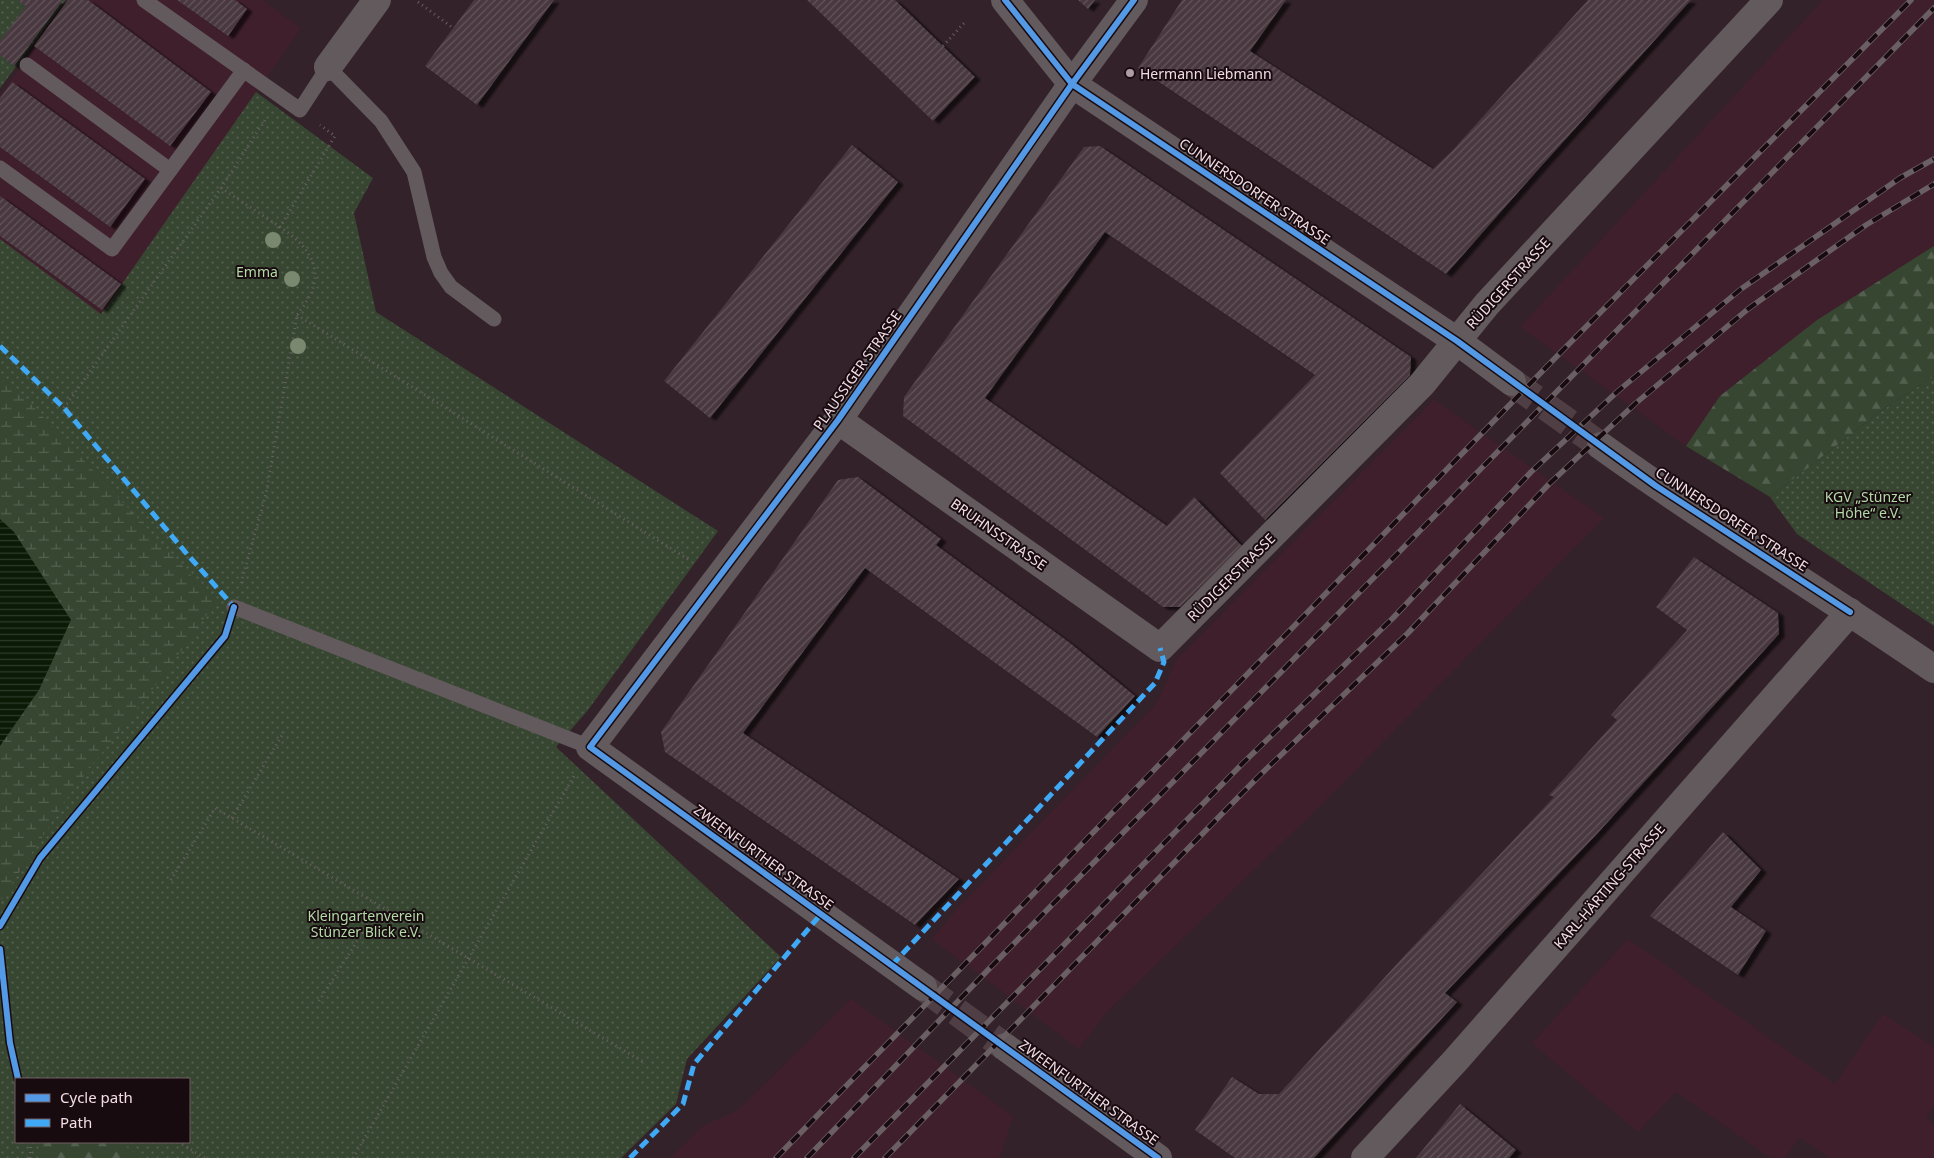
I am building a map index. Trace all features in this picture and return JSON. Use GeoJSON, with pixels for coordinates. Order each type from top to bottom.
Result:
{"type":"FeatureCollection","features":[{"type":"Feature","properties":{"kind":"street"},"geometry":{"type":"LineString","coordinates":[[328,67],[377,0]]}},
{"type":"Feature","properties":{"kind":"street","name":"CUNNERSDORFER STRASSE"},"geometry":{"type":"LineString","coordinates":[[1005,0],[1072,84],[1457,341],[1512,382]]}},
{"type":"Feature","properties":{"kind":"street","name":"PLAUSSIGER STRASSE"},"geometry":{"type":"LineString","coordinates":[[590,747],[838,420],[1072,84],[1134,0]]}},
{"type":"Feature","properties":{"kind":"street","name":"RÜDIGERSTRASSE"},"geometry":{"type":"LineString","coordinates":[[1160,648],[1422,384],[1487,304],[1769,0]]}},
{"type":"Feature","properties":{"kind":"street","name":"BRUHNSSTRASSE"},"geometry":{"type":"LineString","coordinates":[[838,420],[1160,648]]}},
{"type":"Feature","properties":{"kind":"street","name":"CUNNERSDORFER STRASSE"},"geometry":{"type":"LineString","coordinates":[[1600,446],[1656,486],[1934,669]]}},
{"type":"Feature","properties":{"kind":"street","name":"KARL-HÄRTING-STRASSE"},"geometry":{"type":"LineString","coordinates":[[1366,1158],[1455,1061],[1850,612]]}},
{"type":"Feature","properties":{"kind":"street","name":"ZWEENFURTHER STRASSE"},"geometry":{"type":"LineString","coordinates":[[590,747],[923,987]]}},
{"type":"Feature","properties":{"kind":"street","name":"ZWEENFURTHER STRASSE"},"geometry":{"type":"LineString","coordinates":[[1004,1047],[1158,1158]]}},
{"type":"Feature","properties":{"kind":"lane"},"geometry":{"type":"LineString","coordinates":[[144,0],[300,110],[328,67],[381,121],[414,172],[434,257],[441,273],[451,287],[494,319]]}},
{"type":"Feature","properties":{"kind":"lane"},"geometry":{"type":"LineString","coordinates":[[27,66],[170,170]]}},
{"type":"Feature","properties":{"kind":"lane"},"geometry":{"type":"LineString","coordinates":[[0,168],[112,249],[244,70]]}},
{"type":"Feature","properties":{"kind":"lane"},"geometry":{"type":"LineString","coordinates":[[234,607],[590,747]]}},
{"type":"Feature","properties":{"kind":"path"},"geometry":{"type":"LineString","coordinates":[[418,2],[453,28]]}},
{"type":"Feature","properties":{"kind":"path"},"geometry":{"type":"LineString","coordinates":[[943,46],[966,21]]}},
{"type":"Feature","properties":{"kind":"path"},"geometry":{"type":"LineString","coordinates":[[64,408],[221,188],[282,96]]}},
{"type":"Feature","properties":{"kind":"path"},"geometry":{"type":"LineString","coordinates":[[280,227],[334,136],[300,110]]}},
{"type":"Feature","properties":{"kind":"path"},"geometry":{"type":"LineString","coordinates":[[0,926],[40,858],[225,636],[234,607],[266,494],[297,315],[311,295],[316,277],[313,258],[297,238],[221,188]]}},
{"type":"Feature","properties":{"kind":"path"},"geometry":{"type":"LineString","coordinates":[[297,315],[718,578]]}},
{"type":"Feature","properties":{"kind":"path"},"geometry":{"type":"LineString","coordinates":[[232,818],[284,732]]}},
{"type":"Feature","properties":{"kind":"path"},"geometry":{"type":"LineString","coordinates":[[353,1158],[590,747]]}},
{"type":"Feature","properties":{"kind":"path"},"geometry":{"type":"LineString","coordinates":[[171,880],[216,808],[645,1063]]}},
{"type":"Feature","properties":{"kind":"path"},"geometry":{"type":"LineString","coordinates":[[319,1001],[380,905]]}},
{"type":"Feature","properties":{"kind":"path"},"geometry":{"type":"LineString","coordinates":[[0,949],[10,1042],[18,1078]]}},
{"type":"Feature","properties":{"kind":"path"},"geometry":{"type":"LineString","coordinates":[[30,1143],[30,1158]]}},
{"type":"Feature","properties":{"kind":"path"},"geometry":{"type":"LineString","coordinates":[[180,1143],[206,1158]]}},
{"type":"Feature","properties":{"kind":"shaded area"},"geometry":{"type":"Polygon","coordinates":[[[69,0],[262,0],[301,28],[101,315],[0,239],[0,96],[69,0]]]}},
{"type":"Feature","properties":{"kind":"shaded area"},"geometry":{"type":"Polygon","coordinates":[[[1823,0],[1934,0],[1934,246],[1817,320],[1720,396],[1686,446],[1520,327],[1823,0]]]}},
{"type":"Feature","properties":{"kind":"shaded area"},"geometry":{"type":"Polygon","coordinates":[[[1434,400],[1604,518],[1318,808],[1105,1014],[1079,1049],[932,939],[956,910],[1156,704],[1177,659],[1434,400]]]}},
{"type":"Feature","properties":{"kind":"shaded area"},"geometry":{"type":"Polygon","coordinates":[[[0,519],[14,532],[71,620],[39,690],[0,746],[0,519]]]}},
{"type":"Feature","properties":{"kind":"shaded area"},"geometry":{"type":"Polygon","coordinates":[[[1628,939],[1835,1084],[1883,1014],[1934,1047],[1934,1106],[1926,1118],[1934,1124],[1934,1158],[1830,1158],[1800,1137],[1785,1158],[1771,1158],[1676,1092],[1638,1132],[1532,1043],[1628,939]]]}},
{"type":"Feature","properties":{"kind":"shaded area"},"geometry":{"type":"Polygon","coordinates":[[[851,999],[1013,1116],[1001,1155],[998,1158],[670,1158],[703,1126],[738,1110],[851,999]]]}},
{"type":"Feature","properties":{"kind":"green space"},"geometry":{"type":"Polygon","coordinates":[[[0,0],[66,0],[0,88],[0,0]]]}},
{"type":"Feature","properties":{"kind":"green space"},"geometry":{"type":"Polygon","coordinates":[[[256,92],[373,178],[354,213],[376,312],[718,531],[588,710],[556,747],[781,957],[687,1059],[676,1104],[621,1158],[0,1158],[0,239],[101,314],[256,92]]]}},
{"type":"Feature","properties":{"kind":"green space"},"geometry":{"type":"Polygon","coordinates":[[[1934,246],[1934,376],[1881,411],[1770,497],[1686,446],[1720,396],[1817,320],[1934,246]]]}},
{"type":"Feature","properties":{"kind":"green space","name":"KGV „Stünzer Höhe“ e.V."},"geometry":{"type":"Polygon","coordinates":[[[1934,376],[1934,626],[1797,534],[1770,497],[1881,411],[1934,376]]]}},
{"type":"Feature","properties":{"kind":"green space"},"geometry":{"type":"Polygon","coordinates":[[[0,379],[29,402],[216,602],[163,676],[72,791],[0,902],[0,746],[39,690],[14,532],[0,519],[0,379]]]}},
{"type":"Feature","properties":{"kind":"green space"},"geometry":{"type":"Polygon","coordinates":[[[39,1143],[121,1143],[141,1158],[38,1158],[39,1143]]]}},
{"type":"Feature","properties":{"kind":"building"},"geometry":{"type":"Polygon","coordinates":[[[19,0],[63,0],[14,66],[0,55],[0,41],[26,6],[19,0]]]}},
{"type":"Feature","properties":{"kind":"building"},"geometry":{"type":"Polygon","coordinates":[[[68,0],[88,0],[211,92],[170,146],[34,46],[68,0]]]}},
{"type":"Feature","properties":{"kind":"building"},"geometry":{"type":"Polygon","coordinates":[[[177,0],[235,0],[247,9],[228,36],[177,0]]]}},
{"type":"Feature","properties":{"kind":"building"},"geometry":{"type":"Polygon","coordinates":[[[474,0],[554,0],[477,105],[425,66],[474,0]]]}},
{"type":"Feature","properties":{"kind":"building"},"geometry":{"type":"Polygon","coordinates":[[[807,0],[895,0],[975,77],[933,121],[807,0]]]}},
{"type":"Feature","properties":{"kind":"building"},"geometry":{"type":"Polygon","coordinates":[[[1078,0],[1095,0],[1088,9],[1078,0]]]}},
{"type":"Feature","properties":{"kind":"building"},"geometry":{"type":"Polygon","coordinates":[[[1182,0],[1286,0],[1250,51],[1433,169],[1452,151],[1588,0],[1691,0],[1446,274],[1138,68],[1182,0]]]}},
{"type":"Feature","properties":{"kind":"building"},"geometry":{"type":"Polygon","coordinates":[[[12,82],[145,179],[110,227],[0,147],[0,98],[12,82]]]}},
{"type":"Feature","properties":{"kind":"building"},"geometry":{"type":"Polygon","coordinates":[[[852,145],[898,182],[710,418],[664,381],[852,145]]]}},
{"type":"Feature","properties":{"kind":"building"},"geometry":{"type":"Polygon","coordinates":[[[1100,146],[1411,357],[1410,375],[1265,520],[1220,473],[1315,375],[1105,232],[985,398],[1167,526],[1194,497],[1242,546],[1180,607],[1163,607],[903,416],[904,397],[1084,147],[1100,146]]]}},
{"type":"Feature","properties":{"kind":"building"},"geometry":{"type":"Polygon","coordinates":[[[0,196],[121,284],[102,310],[0,236],[0,196]]]}},
{"type":"Feature","properties":{"kind":"building"},"geometry":{"type":"Polygon","coordinates":[[[858,477],[941,539],[936,545],[1070,643],[1135,696],[1097,737],[865,568],[743,733],[959,879],[915,925],[665,752],[661,732],[838,480],[858,477]]]}},
{"type":"Feature","properties":{"kind":"building"},"geometry":{"type":"Polygon","coordinates":[[[1694,557],[1778,613],[1779,634],[1595,836],[1445,993],[1457,1002],[1314,1158],[1235,1158],[1195,1130],[1232,1077],[1259,1094],[1279,1094],[1405,955],[1554,797],[1549,795],[1617,720],[1611,715],[1687,630],[1656,607],[1694,557]]]}},
{"type":"Feature","properties":{"kind":"building"},"geometry":{"type":"Polygon","coordinates":[[[1723,832],[1761,870],[1731,907],[1766,931],[1738,975],[1650,916],[1723,832]]]}},
{"type":"Feature","properties":{"kind":"building"},"geometry":{"type":"Polygon","coordinates":[[[1460,1104],[1516,1150],[1509,1158],[1416,1158],[1460,1104]]]}},
{"type":"Feature","properties":{"kind":"tunnel"},"geometry":{"type":"LineString","coordinates":[[1512,382],[1601,446]]}},
{"type":"Feature","properties":{"kind":"tunnel"},"geometry":{"type":"LineString","coordinates":[[923,987],[1005,1047]]}},
{"type":"Feature","properties":{"kind":"railway"},"geometry":{"type":"LineString","coordinates":[[776,1158],[1562,351],[1911,0]]}},
{"type":"Feature","properties":{"kind":"railway"},"geometry":{"type":"LineString","coordinates":[[807,1158],[986,972],[1934,8]]}},
{"type":"Feature","properties":{"kind":"railway"},"geometry":{"type":"LineString","coordinates":[[854,1158],[1243,763],[1393,618],[1531,472],[1618,391],[1741,289],[1900,178],[1934,159]]}},
{"type":"Feature","properties":{"kind":"railway"},"geometry":{"type":"LineString","coordinates":[[885,1158],[1259,776],[1408,633],[1549,484],[1636,403],[1748,309],[1866,225],[1934,184]]}},
{"type":"Feature","properties":{"kind":"marked path"},"geometry":{"type":"LineString","coordinates":[[0,346],[64,408],[234,607]]}},
{"type":"Feature","properties":{"kind":"marked path"},"geometry":{"type":"LineString","coordinates":[[892,965],[1155,683],[1164,662],[1160,648]]}},
{"type":"Feature","properties":{"kind":"marked path"},"geometry":{"type":"LineString","coordinates":[[630,1158],[683,1104],[694,1064],[821,914]]}},
{"type":"Feature","properties":{"kind":"cycle path"},"geometry":{"type":"LineString","coordinates":[[1005,0],[1072,84],[1457,341],[1656,486],[1850,612]]}},
{"type":"Feature","properties":{"kind":"cycle path"},"geometry":{"type":"LineString","coordinates":[[1134,0],[1072,84],[838,420],[590,747],[1158,1158]]}},
{"type":"Feature","properties":{"kind":"cycle path"},"geometry":{"type":"LineString","coordinates":[[0,926],[40,858],[225,636],[234,607]]}},
{"type":"Feature","properties":{"kind":"cycle path"},"geometry":{"type":"LineString","coordinates":[[0,949],[10,1043],[18,1078]]}},
{"type":"Feature","properties":{"kind":"place","name":"Hermann Liebmann"},"geometry":{"type":"Point","coordinates":[1130,73]}},
{"type":"Feature","properties":{"kind":"park label","name":"Emma"},"geometry":{"type":"Point","coordinates":[257,271]}},
{"type":"Feature","properties":{"kind":"park label","name":"Kleingartenverein Stünzer Blick e.V."},"geometry":{"type":"Point","coordinates":[366,924]}}]}
